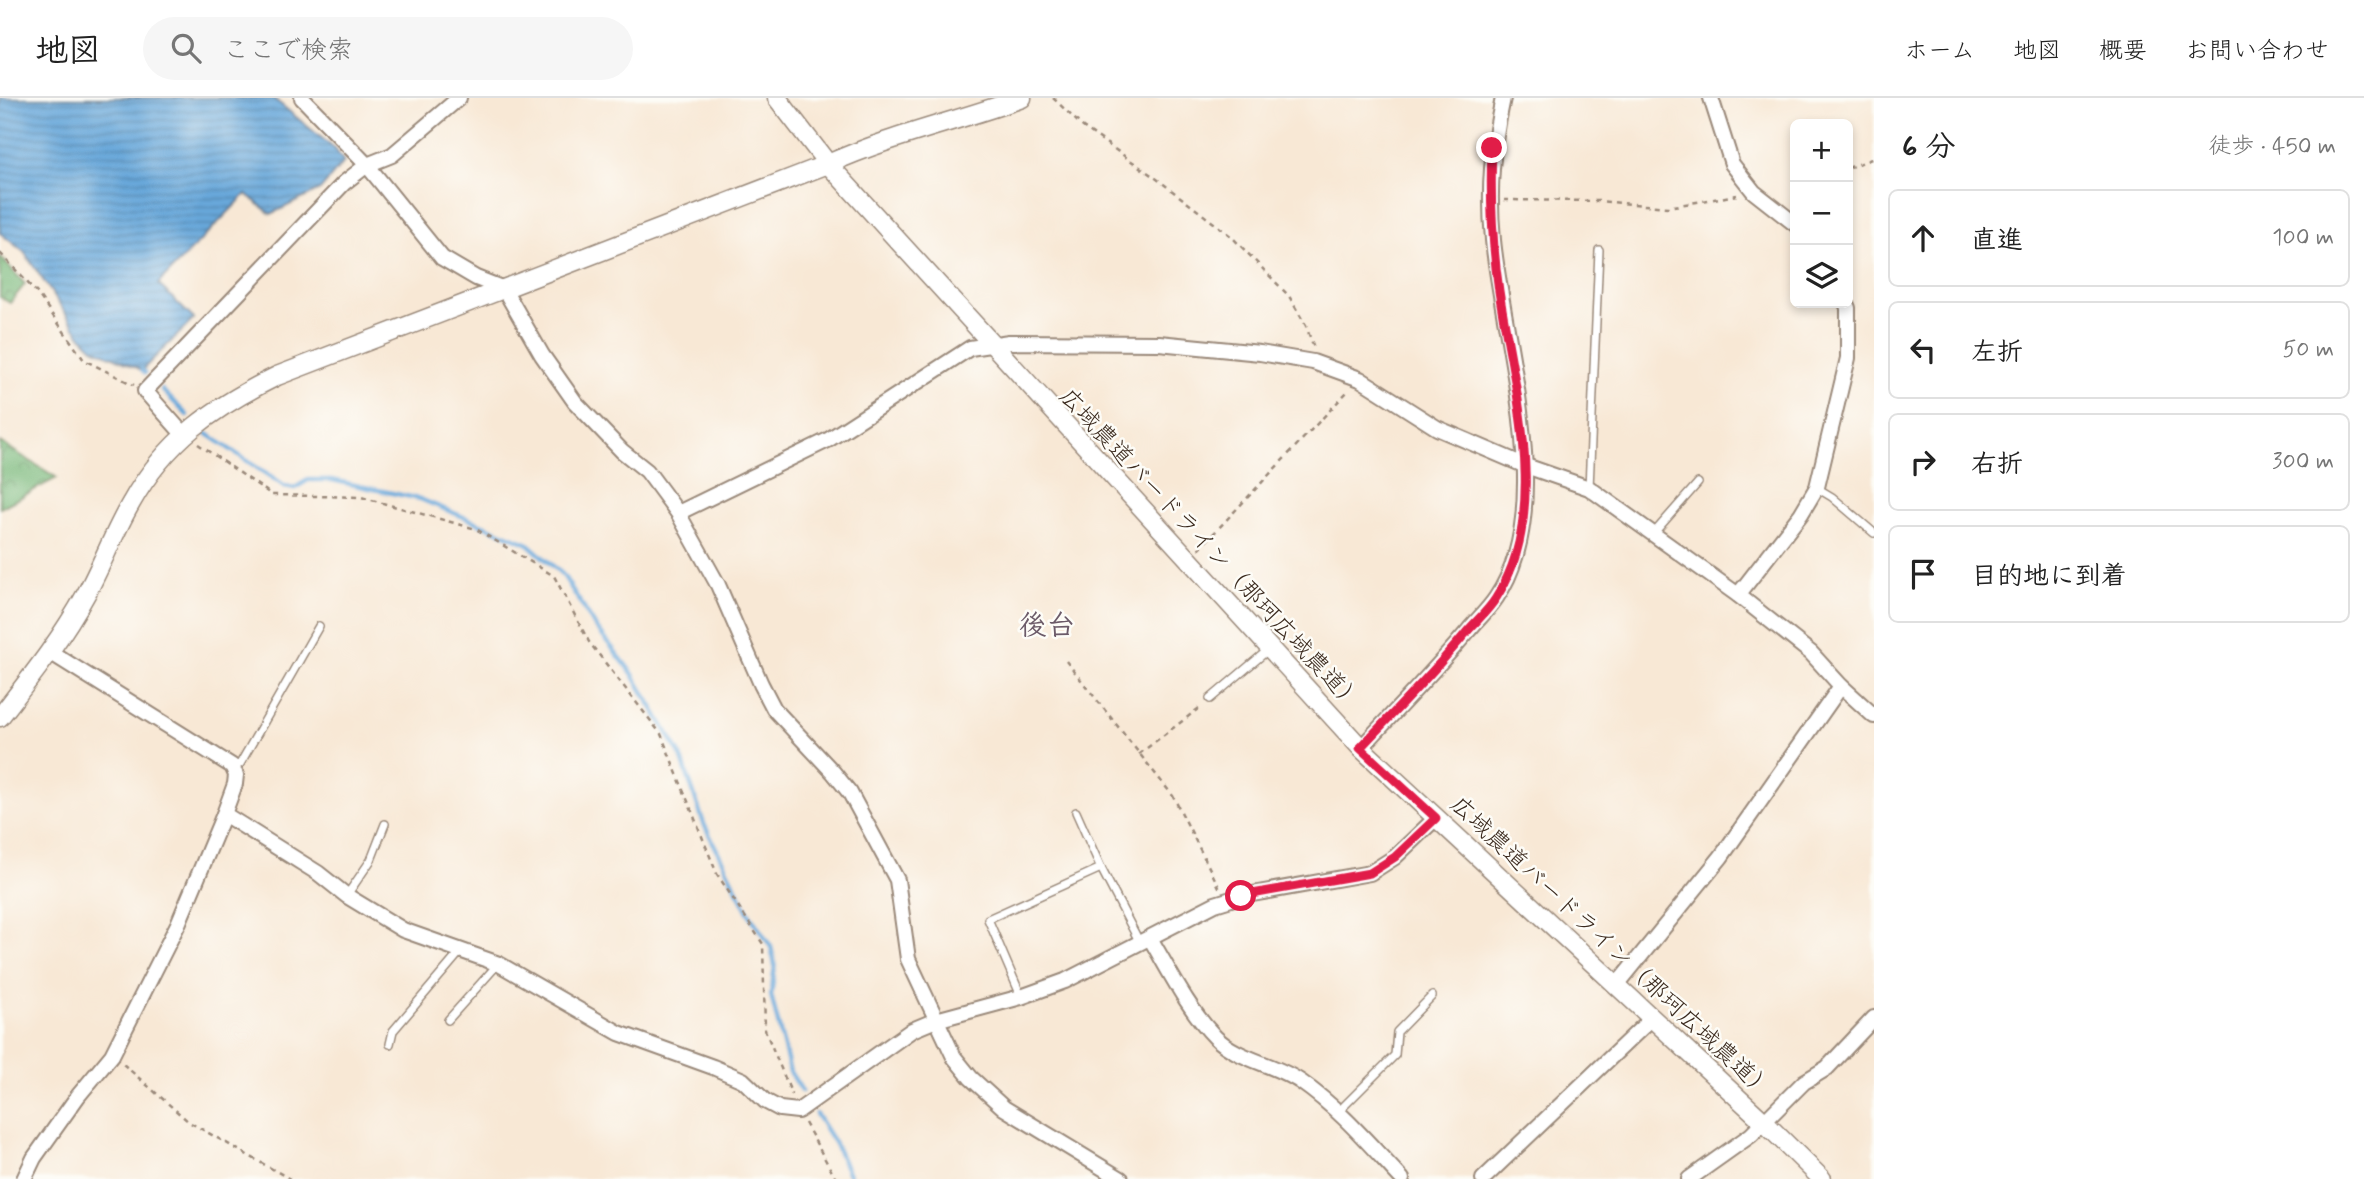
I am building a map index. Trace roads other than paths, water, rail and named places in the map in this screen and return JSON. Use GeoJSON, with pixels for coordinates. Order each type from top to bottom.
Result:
{"type":"FeatureCollection","features":[{"type":"Feature","properties":{"kind":"street"},"geometry":{"type":"LineString","coordinates":[[302,98],[367,165],[442,258],[476,278],[504,289],[542,355],[575,402],[622,451],[648,471],[678,513],[718,585],[774,709],[850,793],[897,880],[908,959],[954,1057],[971,1078],[1004,1108],[1121,1179]]}},
{"type":"Feature","properties":{"kind":"street"},"geometry":{"type":"LineString","coordinates":[[183,434],[145,391],[344,183],[367,165],[392,155],[459,98]]}},
{"type":"Feature","properties":{"kind":"street","name":"広域農道バードライン（那珂広域農道）"},"geometry":{"type":"LineString","coordinates":[[777,98],[828,164],[1360,748],[1764,1122],[1822,1179]]}},
{"type":"Feature","properties":{"kind":"street"},"geometry":{"type":"LineString","coordinates":[[0,717],[50,652],[85,595],[131,502],[159,462],[183,434],[235,396],[277,376],[864,148],[964,119],[1022,98]]}},
{"type":"Feature","properties":{"kind":"street"},"geometry":{"type":"LineString","coordinates":[[1360,748],[1446,657],[1497,597],[1514,559],[1521,533],[1526,466],[1499,290],[1490,200],[1492,148],[1503,98]]}},
{"type":"Feature","properties":{"kind":"street"},"geometry":{"type":"LineString","coordinates":[[1711,98],[1732,164],[1754,192],[1790,220]]}},
{"type":"Feature","properties":{"kind":"street"},"geometry":{"type":"LineString","coordinates":[[1738,595],[1801,514],[1817,487],[1848,358],[1849,308]]}},
{"type":"Feature","properties":{"kind":"street"},"geometry":{"type":"LineString","coordinates":[[678,513],[828,440],[970,348],[1009,342],[1159,343],[1260,353],[1338,369],[1360,379],[1437,428],[1526,466],[1589,488],[1738,595],[1811,653],[1841,686],[1874,716]]}},
{"type":"Feature","properties":{"kind":"street"},"geometry":{"type":"LineString","coordinates":[[24,1179],[34,1158],[78,1096],[112,1055],[178,924],[225,814],[236,775],[232,766],[50,652]]}},
{"type":"Feature","properties":{"kind":"street"},"geometry":{"type":"LineString","coordinates":[[1616,986],[1721,857],[1841,686]]}},
{"type":"Feature","properties":{"kind":"street"},"geometry":{"type":"LineString","coordinates":[[225,814],[403,930],[499,964],[619,1033],[743,1080],[765,1101],[780,1109],[797,1108],[912,1030],[936,1020],[1021,997],[1065,981],[1226,901],[1370,873],[1395,857],[1436,818]]}},
{"type":"Feature","properties":{"kind":"street"},"geometry":{"type":"LineString","coordinates":[[1145,941],[1196,1015],[1218,1040],[1299,1080],[1339,1111],[1402,1179]]}},
{"type":"Feature","properties":{"kind":"street"},"geometry":{"type":"LineString","coordinates":[[1689,1179],[1751,1135],[1804,1082],[1826,1068],[1874,1018]]}},
{"type":"Feature","properties":{"kind":"street"},"geometry":{"type":"LineString","coordinates":[[1483,1179],[1651,1019]]}},
{"type":"Feature","properties":{"kind":"lane"},"geometry":{"type":"LineString","coordinates":[[1589,488],[1599,250]]}},
{"type":"Feature","properties":{"kind":"lane"},"geometry":{"type":"LineString","coordinates":[[1653,535],[1698,483]]}},
{"type":"Feature","properties":{"kind":"lane"},"geometry":{"type":"LineString","coordinates":[[1817,487],[1874,533]]}},
{"type":"Feature","properties":{"kind":"lane"},"geometry":{"type":"LineString","coordinates":[[232,766],[240,764],[319,626]]}},
{"type":"Feature","properties":{"kind":"lane"},"geometry":{"type":"LineString","coordinates":[[1210,699],[1269,649]]}},
{"type":"Feature","properties":{"kind":"lane"},"geometry":{"type":"LineString","coordinates":[[1076,812],[1101,869],[1145,941]]}},
{"type":"Feature","properties":{"kind":"lane"},"geometry":{"type":"LineString","coordinates":[[347,896],[370,860],[385,824]]}},
{"type":"Feature","properties":{"kind":"lane"},"geometry":{"type":"LineString","coordinates":[[1021,997],[988,919],[1101,869]]}},
{"type":"Feature","properties":{"kind":"lane"},"geometry":{"type":"LineString","coordinates":[[390,1044],[393,1031],[461,950]]}},
{"type":"Feature","properties":{"kind":"lane"},"geometry":{"type":"LineString","coordinates":[[448,1020],[499,964]]}},
{"type":"Feature","properties":{"kind":"lane"},"geometry":{"type":"LineString","coordinates":[[1339,1111],[1395,1055],[1396,1032],[1432,996]]}},
{"type":"Feature","properties":{"kind":"water"},"geometry":{"type":"Polygon","coordinates":[[[0,98],[273,98],[335,149],[344,162],[320,190],[271,214],[246,194],[158,284],[194,319],[142,370],[93,348],[81,336],[24,252],[0,233],[0,98]]]}},
{"type":"Feature","properties":{"kind":"waterway"},"geometry":{"type":"LineString","coordinates":[[142,370],[145,373]]}},
{"type":"Feature","properties":{"kind":"waterway"},"geometry":{"type":"LineString","coordinates":[[162,390],[187,415]]}},
{"type":"Feature","properties":{"kind":"waterway"},"geometry":{"type":"LineString","coordinates":[[206,433],[284,486],[295,488],[308,480],[332,480],[420,499],[527,543],[563,575],[595,626],[632,673],[681,756],[704,824],[748,912],[771,947],[775,965],[771,995],[790,1072],[802,1091]]}},
{"type":"Feature","properties":{"kind":"waterway"},"geometry":{"type":"LineString","coordinates":[[816,1114],[835,1144],[851,1179]]}},
{"type":"Feature","properties":{"kind":"district","name":"後台"},"geometry":{"type":"Point","coordinates":[1047,624]}}]}
